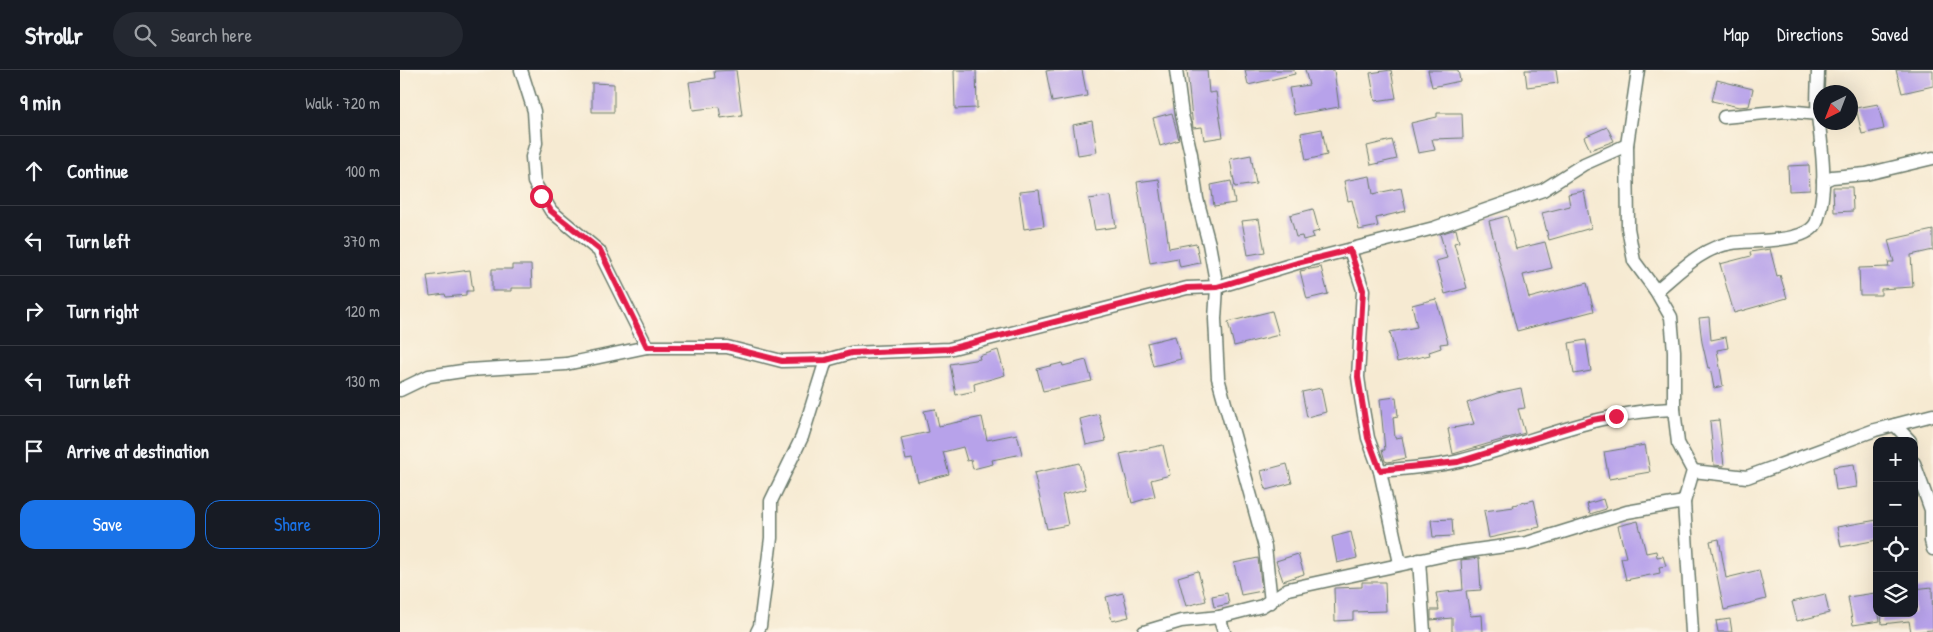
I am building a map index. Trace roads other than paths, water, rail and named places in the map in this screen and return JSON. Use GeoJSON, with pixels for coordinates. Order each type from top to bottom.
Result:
{"type":"FeatureCollection","features":[{"type":"Feature","properties":{"kind":"street"},"geometry":{"type":"LineString","coordinates":[[521,70],[534,111],[536,143],[532,158],[534,182],[551,211],[600,250],[647,347]]}},
{"type":"Feature","properties":{"kind":"street"},"geometry":{"type":"LineString","coordinates":[[1176,70],[1182,115],[1192,154],[1197,199],[1209,244],[1217,287],[1214,319],[1218,378],[1265,548],[1271,602]]}},
{"type":"Feature","properties":{"kind":"street"},"geometry":{"type":"LineString","coordinates":[[1638,70],[1627,145],[1628,228],[1634,261],[1671,317],[1674,350],[1674,409],[1678,443],[1692,472],[1684,502],[1692,632]]}},
{"type":"Feature","properties":{"kind":"street"},"geometry":{"type":"LineString","coordinates":[[1818,70],[1818,85]]}},
{"type":"Feature","properties":{"kind":"street"},"geometry":{"type":"LineString","coordinates":[[1724,117],[1786,111],[1813,114]]}},
{"type":"Feature","properties":{"kind":"street"},"geometry":{"type":"LineString","coordinates":[[1656,292],[1713,247],[1731,243],[1780,240],[1806,233],[1816,224],[1823,181],[1824,157],[1820,130]]}},
{"type":"Feature","properties":{"kind":"street"},"geometry":{"type":"LineString","coordinates":[[400,390],[429,376],[469,370],[566,364],[647,347],[727,347],[782,361],[826,360],[851,353],[949,349],[1187,288],[1217,287],[1297,263],[1434,228],[1543,190],[1584,164],[1627,145]]}},
{"type":"Feature","properties":{"kind":"street"},"geometry":{"type":"LineString","coordinates":[[1823,181],[1832,177],[1866,174],[1933,158]]}},
{"type":"Feature","properties":{"kind":"street"},"geometry":{"type":"LineString","coordinates":[[1350,250],[1363,290],[1358,377],[1368,438],[1380,470],[1400,563]]}},
{"type":"Feature","properties":{"kind":"street"},"geometry":{"type":"LineString","coordinates":[[757,632],[760,626],[771,538],[772,501],[802,437],[826,360]]}},
{"type":"Feature","properties":{"kind":"street"},"geometry":{"type":"LineString","coordinates":[[1380,470],[1458,462],[1592,420],[1649,410],[1674,409]]}},
{"type":"Feature","properties":{"kind":"street"},"geometry":{"type":"LineString","coordinates":[[1692,472],[1747,477],[1895,425],[1933,415]]}},
{"type":"Feature","properties":{"kind":"street"},"geometry":{"type":"LineString","coordinates":[[1895,425],[1906,437]]}},
{"type":"Feature","properties":{"kind":"street"},"geometry":{"type":"LineString","coordinates":[[1918,474],[1931,510],[1931,541],[1933,549]]}},
{"type":"Feature","properties":{"kind":"street"},"geometry":{"type":"LineString","coordinates":[[1144,632],[1181,621],[1220,617],[1271,602],[1288,589],[1400,563],[1527,543],[1627,512],[1684,502]]}},
{"type":"Feature","properties":{"kind":"street"},"geometry":{"type":"LineString","coordinates":[[1419,560],[1424,632]]}},
{"type":"Feature","properties":{"kind":"street"},"geometry":{"type":"LineString","coordinates":[[1220,617],[1224,632]]}}]}
